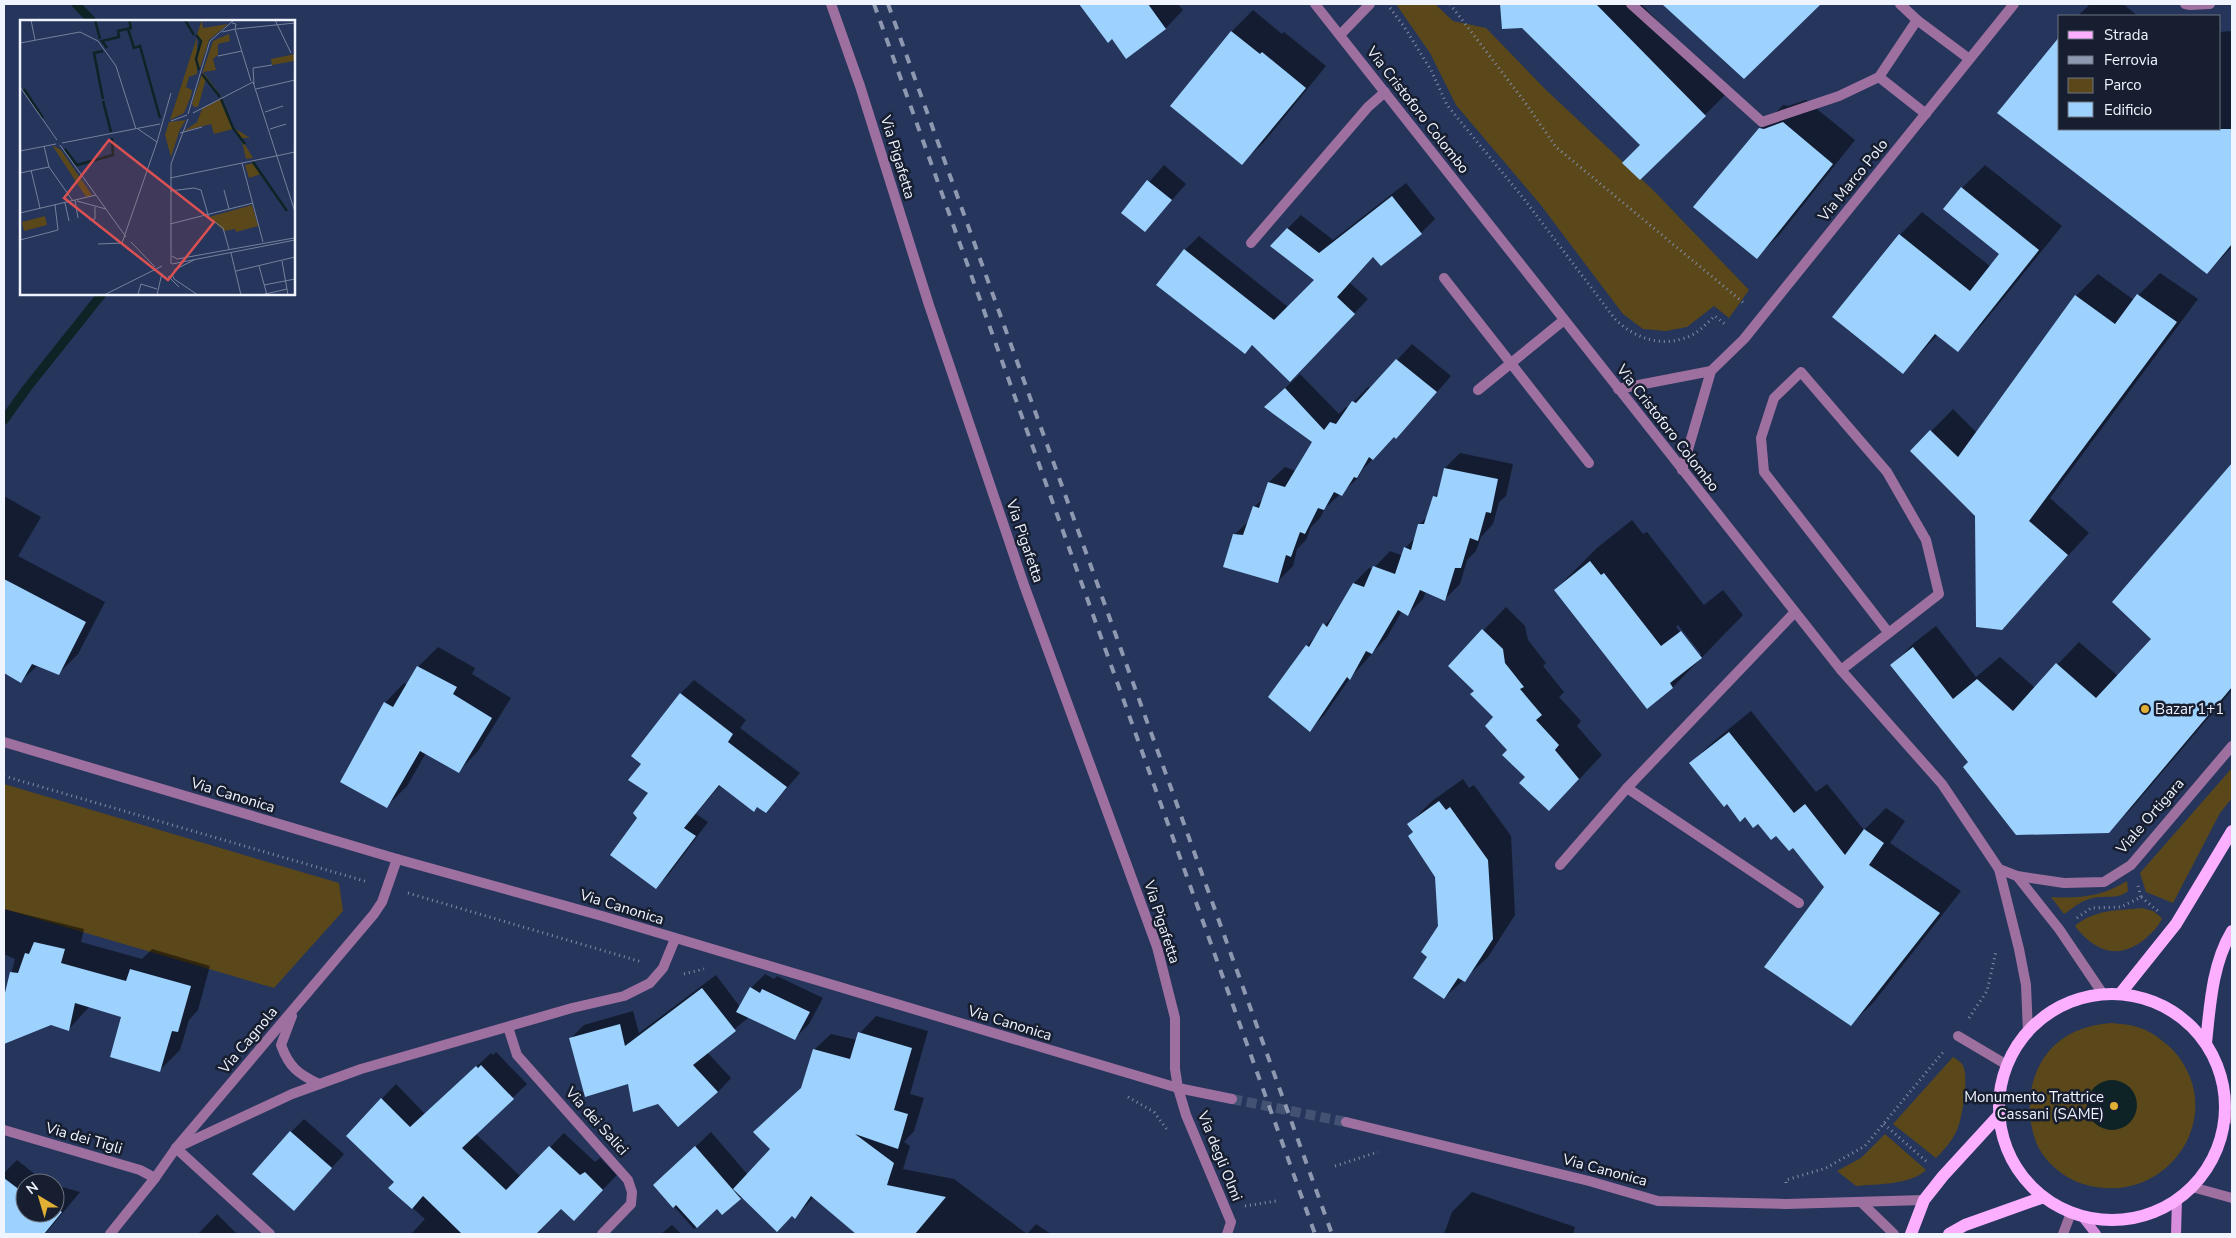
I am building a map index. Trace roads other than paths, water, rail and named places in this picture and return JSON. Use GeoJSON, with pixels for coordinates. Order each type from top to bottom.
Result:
{"type":"FeatureCollection","features":[{"type":"Feature","properties":{"kind":"main road"},"geometry":{"type":"LineString","coordinates":[[2120,994],[2176,924],[2232,831]]}},
{"type":"Feature","properties":{"kind":"main road"},"geometry":{"type":"LineString","coordinates":[[2206,1043],[2211,995],[2224,945],[2232,931]]}},
{"type":"Feature","properties":{"kind":"main road"},"geometry":{"type":"LineString","coordinates":[[2103,994],[2120,994],[2153,1001],[2183,1018],[2206,1043],[2217,1066],[2229,1117],[2214,1155],[2192,1186],[2177,1199],[2154,1211],[2130,1218],[2104,1219],[2060,1210],[2041,1198],[2020,1174],[2006,1146],[2000,1115],[2000,1089],[2007,1065],[2028,1032],[2043,1018],[2062,1006],[2082,998],[2103,994]]}},
{"type":"Feature","properties":{"kind":"main road"},"geometry":{"type":"LineString","coordinates":[[1911,1234],[1924,1200],[1943,1176],[2000,1115]]}},
{"type":"Feature","properties":{"kind":"main road"},"geometry":{"type":"LineString","coordinates":[[1949,1234],[1965,1225],[2041,1198]]}},
{"type":"Feature","properties":{"kind":"main road"},"geometry":{"type":"LineString","coordinates":[[2176,1234],[2177,1199]]}},
{"type":"Feature","properties":{"kind":"main road"},"geometry":{"type":"LineString","coordinates":[[2076,1214],[2096,1234]]}},
{"type":"Feature","properties":{"kind":"street","name":"Via Pigafetta"},"geometry":{"type":"LineString","coordinates":[[831,4],[860,86],[929,305],[1024,585],[1157,947],[1175,1018],[1175,1069],[1178,1088]]}},
{"type":"Feature","properties":{"kind":"street","name":"Via Cristoforo Colombo"},"geometry":{"type":"LineString","coordinates":[[1315,4],[1841,670],[1942,784],[1999,870],[2020,949],[2026,985],[2028,1032]]}},
{"type":"Feature","properties":{"kind":"street"},"geometry":{"type":"LineString","coordinates":[[1340,35],[1370,4]]}},
{"type":"Feature","properties":{"kind":"street"},"geometry":{"type":"LineString","coordinates":[[1631,4],[1762,122],[1839,96],[1878,77],[1917,20]]}},
{"type":"Feature","properties":{"kind":"street"},"geometry":{"type":"LineString","coordinates":[[1900,4],[1917,20],[1968,58]]}},
{"type":"Feature","properties":{"kind":"street","name":"Via Marco Polo"},"geometry":{"type":"LineString","coordinates":[[1682,470],[1711,371],[1744,339],[1926,114],[1968,58],[2014,4]]}},
{"type":"Feature","properties":{"kind":"street"},"geometry":{"type":"LineString","coordinates":[[2184,4],[2190,6],[2210,4]]}},
{"type":"Feature","properties":{"kind":"street"},"geometry":{"type":"LineString","coordinates":[[1878,77],[1926,114]]}},
{"type":"Feature","properties":{"kind":"street"},"geometry":{"type":"LineString","coordinates":[[1251,243],[1368,108],[1385,92]]}},
{"type":"Feature","properties":{"kind":"street"},"geometry":{"type":"LineString","coordinates":[[1444,278],[1589,463]]}},
{"type":"Feature","properties":{"kind":"street"},"geometry":{"type":"LineString","coordinates":[[1478,390],[1564,320]]}},
{"type":"Feature","properties":{"kind":"street"},"geometry":{"type":"LineString","coordinates":[[1618,389],[1711,371]]}},
{"type":"Feature","properties":{"kind":"street"},"geometry":{"type":"LineString","coordinates":[[1841,670],[1939,594],[1926,540],[1887,472],[1801,372],[1774,398],[1761,438],[1764,472],[1888,632]]}},
{"type":"Feature","properties":{"kind":"street"},"geometry":{"type":"LineString","coordinates":[[1560,865],[1627,788],[1795,612]]}},
{"type":"Feature","properties":{"kind":"street","name":"Via Canonica"},"geometry":{"type":"LineString","coordinates":[[4,742],[397,859],[602,916],[1178,1088],[1232,1099]]}},
{"type":"Feature","properties":{"kind":"street","name":"Viale Ortigara"},"geometry":{"type":"LineString","coordinates":[[2017,876],[2064,883],[2104,882],[2131,864],[2232,746]]}},
{"type":"Feature","properties":{"kind":"street"},"geometry":{"type":"LineString","coordinates":[[1627,788],[1799,903]]}},
{"type":"Feature","properties":{"kind":"street","name":"Via Cagnola"},"geometry":{"type":"LineString","coordinates":[[110,1234],[155,1178],[176,1148],[374,914],[388,888],[397,859]]}},
{"type":"Feature","properties":{"kind":"street"},"geometry":{"type":"LineString","coordinates":[[1999,870],[2017,876],[2059,929],[2103,994]]}},
{"type":"Feature","properties":{"kind":"street"},"geometry":{"type":"LineString","coordinates":[[270,1234],[176,1148],[283,1098],[361,1068],[572,1008],[624,996],[650,983],[663,968],[675,939]]}},
{"type":"Feature","properties":{"kind":"street"},"geometry":{"type":"LineString","coordinates":[[298,1004],[281,1045],[286,1058],[300,1075],[319,1084]]}},
{"type":"Feature","properties":{"kind":"street","name":"Via dei Salici"},"geometry":{"type":"LineString","coordinates":[[508,1027],[517,1055],[628,1180],[632,1192],[631,1204],[602,1234]]}},
{"type":"Feature","properties":{"kind":"street"},"geometry":{"type":"LineString","coordinates":[[1958,1036],[2007,1065]]}},
{"type":"Feature","properties":{"kind":"street","name":"Via degli Olmi"},"geometry":{"type":"LineString","coordinates":[[1178,1088],[1186,1115],[1231,1222],[1227,1234]]}},
{"type":"Feature","properties":{"kind":"street","name":"Via Canonica"},"geometry":{"type":"LineString","coordinates":[[1346,1122],[1589,1181],[1658,1201],[1786,1204],[1924,1200]]}},
{"type":"Feature","properties":{"kind":"street","name":"Via dei Tigli"},"geometry":{"type":"LineString","coordinates":[[4,1130],[140,1170],[155,1178]]}},
{"type":"Feature","properties":{"kind":"street"},"geometry":{"type":"LineString","coordinates":[[2192,1186],[2232,1198]]}},
{"type":"Feature","properties":{"kind":"street"},"geometry":{"type":"LineString","coordinates":[[1861,1202],[1894,1234]]}},
{"type":"Feature","properties":{"kind":"street"},"geometry":{"type":"LineString","coordinates":[[2064,1234],[2076,1214]]}},
{"type":"Feature","properties":{"kind":"waterway"},"geometry":{"type":"LineString","coordinates":[[76,4],[91,20]]}},
{"type":"Feature","properties":{"kind":"waterway"},"geometry":{"type":"LineString","coordinates":[[4,420],[101,295]]}},
{"type":"Feature","properties":{"kind":"tunnel"},"geometry":{"type":"LineString","coordinates":[[1232,1099],[1346,1122]]}},
{"type":"Feature","properties":{"kind":"railway"},"geometry":{"type":"LineString","coordinates":[[874,4],[1315,1234]]}},
{"type":"Feature","properties":{"kind":"railway"},"geometry":{"type":"LineString","coordinates":[[888,4],[1332,1234]]}},
{"type":"Feature","properties":{"kind":"place","name":"Bazar 1+1"},"geometry":{"type":"Point","coordinates":[2145,709]}},
{"type":"Feature","properties":{"kind":"place","name":"Monumento Trattrice Cassani (SAME)"},"geometry":{"type":"Point","coordinates":[2114,1106]}}]}
